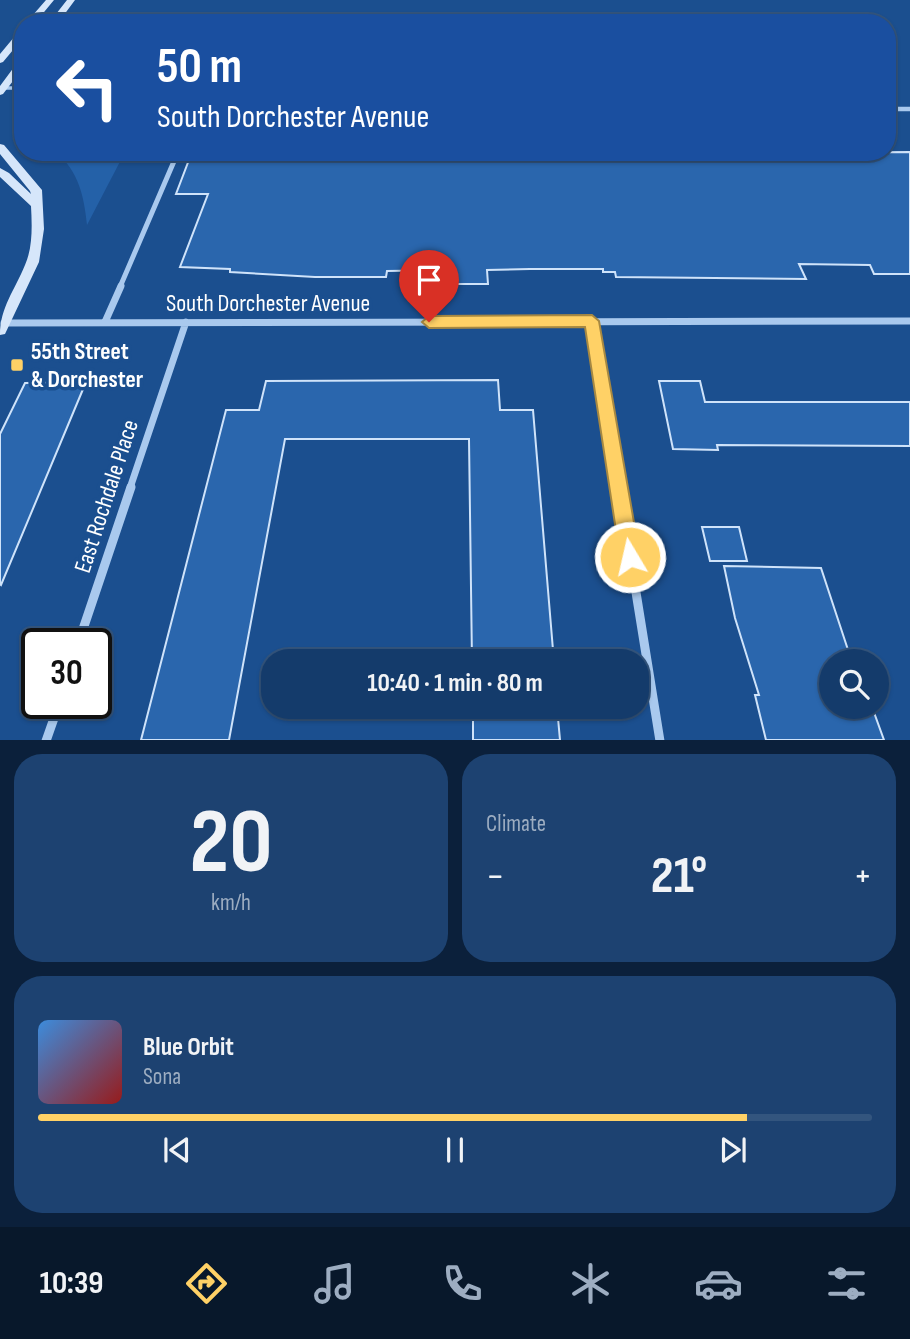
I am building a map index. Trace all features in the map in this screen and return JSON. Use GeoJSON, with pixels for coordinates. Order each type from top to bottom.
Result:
{"type":"FeatureCollection","features":[{"type":"Feature","properties":{"kind":"street"},"geometry":{"type":"LineString","coordinates":[[38,14],[50,0]]}},
{"type":"Feature","properties":{"kind":"street"},"geometry":{"type":"LineString","coordinates":[[60,14],[71,0]]}},
{"type":"Feature","properties":{"kind":"street"},"geometry":{"type":"LineString","coordinates":[[0,60],[14,43]]}},
{"type":"Feature","properties":{"kind":"street"},"geometry":{"type":"LineString","coordinates":[[1,90],[14,73]]}},
{"type":"Feature","properties":{"kind":"street"},"geometry":{"type":"LineString","coordinates":[[0,147],[36,190],[38,229],[33,262],[2,327]]}},
{"type":"Feature","properties":{"kind":"street"},"geometry":{"type":"LineString","coordinates":[[105,323],[174,161]]}},
{"type":"Feature","properties":{"kind":"street"},"geometry":{"type":"LineString","coordinates":[[0,172],[22,196],[37,204]]}},
{"type":"Feature","properties":{"kind":"street"},"geometry":{"type":"LineString","coordinates":[[592,321],[660,740]]}},
{"type":"Feature","properties":{"kind":"street","name":"South Dorchester Avenue"},"geometry":{"type":"LineString","coordinates":[[2,327],[186,322],[910,321]]}},
{"type":"Feature","properties":{"kind":"street","name":"East Rochdale Place"},"geometry":{"type":"LineString","coordinates":[[83,628],[186,322]]}},
{"type":"Feature","properties":{"kind":"street"},"geometry":{"type":"LineString","coordinates":[[46,740],[54,719]]}},
{"type":"Feature","properties":{"kind":"shaded area"},"geometry":{"type":"Polygon","coordinates":[[[65,161],[120,161],[87,225],[79,185],[65,161]]]}},
{"type":"Feature","properties":{"kind":"building"},"geometry":{"type":"Polygon","coordinates":[[[896,152],[910,152],[910,274],[874,274],[870,265],[799,264],[806,279],[616,277],[615,272],[603,272],[603,269],[530,269],[487,270],[488,284],[446,284],[446,270],[387,271],[386,277],[315,277],[180,267],[208,194],[176,194],[189,161],[896,161],[896,152]]]}},
{"type":"Feature","properties":{"kind":"building"},"geometry":{"type":"Polygon","coordinates":[[[498,380],[500,410],[533,410],[553,649],[472,649],[469,439],[285,439],[229,740],[141,740],[226,410],[259,410],[266,381],[498,380]]]}},
{"type":"Feature","properties":{"kind":"building"},"geometry":{"type":"Polygon","coordinates":[[[659,381],[700,381],[705,402],[910,402],[910,446],[717,445],[718,450],[673,449],[659,381]]]}},
{"type":"Feature","properties":{"kind":"building"},"geometry":{"type":"Polygon","coordinates":[[[86,382],[1,585],[0,434],[25,383],[86,382]]]}},
{"type":"Feature","properties":{"kind":"building"},"geometry":{"type":"Polygon","coordinates":[[[702,527],[739,527],[747,561],[710,561],[702,527]]]}},
{"type":"Feature","properties":{"kind":"building"},"geometry":{"type":"Polygon","coordinates":[[[724,566],[821,568],[848,649],[819,649],[819,719],[876,719],[884,740],[766,740],[755,695],[759,695],[735,618],[724,566]]]}},
{"type":"Feature","properties":{"kind":"building"},"geometry":{"type":"Polygon","coordinates":[[[473,719],[558,719],[560,740],[473,740],[473,719]]]}},
{"type":"Feature","properties":{"kind":"place","name":"55th Street & Dorchester"},"geometry":{"type":"Point","coordinates":[17,365]}},
{"type":"Feature","properties":{"kind":"route"},"geometry":{"type":"LineString","coordinates":[[429,322],[592,321],[630,557]]}}]}
